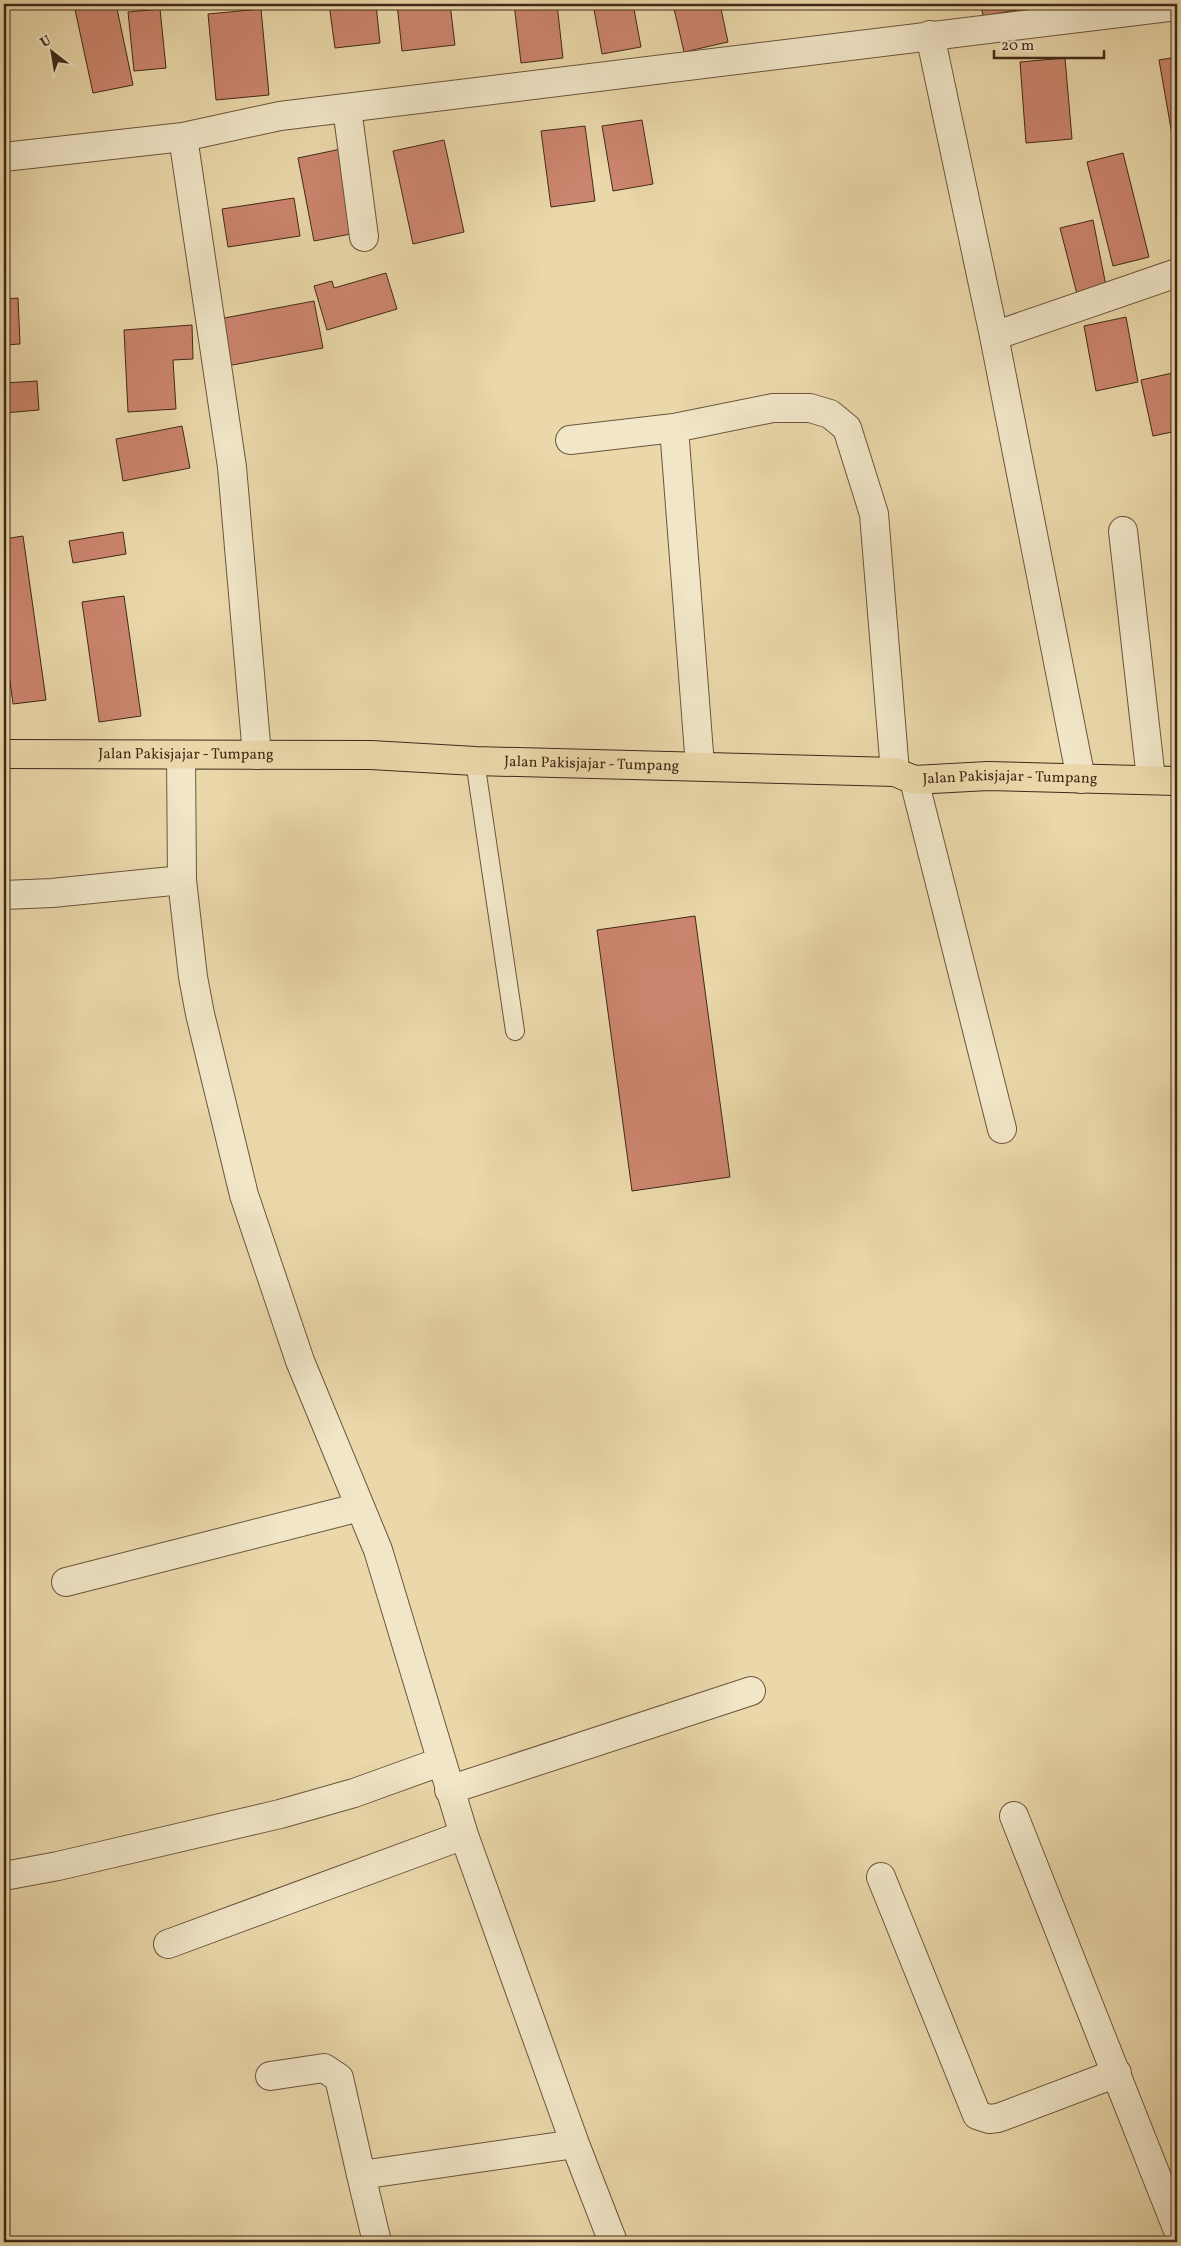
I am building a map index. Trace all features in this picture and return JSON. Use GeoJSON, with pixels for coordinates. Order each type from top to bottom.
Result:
{"type":"FeatureCollection","features":[{"type":"Feature","properties":{"kind":"main road","name":"Jalan Pakisjajar - Tumpang"},"geometry":{"type":"LineString","coordinates":[[4,754],[371,755],[475,761],[700,766],[904,776],[1164,780]]}},
{"type":"Feature","properties":{"kind":"street"},"geometry":{"type":"LineString","coordinates":[[4,157],[183,137],[280,116],[930,35],[1037,13],[1177,6]]}},
{"type":"Feature","properties":{"kind":"street"},"geometry":{"type":"LineString","coordinates":[[930,35],[994,336],[1081,779]]}},
{"type":"Feature","properties":{"kind":"street"},"geometry":{"type":"LineString","coordinates":[[347,108],[364,237]]}},
{"type":"Feature","properties":{"kind":"street"},"geometry":{"type":"LineString","coordinates":[[183,137],[232,467],[257,755]]}},
{"type":"Feature","properties":{"kind":"street"},"geometry":{"type":"LineString","coordinates":[[994,336],[1177,273]]}},
{"type":"Feature","properties":{"kind":"street"},"geometry":{"type":"LineString","coordinates":[[570,440],[674,428],[772,408],[810,408],[830,414],[846,428],[874,514],[904,776],[1002,1129]]}},
{"type":"Feature","properties":{"kind":"street"},"geometry":{"type":"LineString","coordinates":[[674,428],[700,766]]}},
{"type":"Feature","properties":{"kind":"street"},"geometry":{"type":"LineString","coordinates":[[1123,531],[1164,780]]}},
{"type":"Feature","properties":{"kind":"street"},"geometry":{"type":"LineString","coordinates":[[181,755],[182,880],[200,1014],[244,1195],[300,1361],[378,1550],[440,1762],[464,1835],[575,2144],[614,2242]]}},
{"type":"Feature","properties":{"kind":"street"},"geometry":{"type":"LineString","coordinates":[[4,895],[52,893],[182,880]]}},
{"type":"Feature","properties":{"kind":"street"},"geometry":{"type":"LineString","coordinates":[[66,1582],[360,1507]]}},
{"type":"Feature","properties":{"kind":"street"},"geometry":{"type":"LineString","coordinates":[[449,1790],[750,1691]]}},
{"type":"Feature","properties":{"kind":"street"},"geometry":{"type":"LineString","coordinates":[[4,1876],[58,1866],[280,1814],[354,1793],[440,1762]]}},
{"type":"Feature","properties":{"kind":"street"},"geometry":{"type":"LineString","coordinates":[[1014,1816],[1177,2228]]}},
{"type":"Feature","properties":{"kind":"street"},"geometry":{"type":"LineString","coordinates":[[168,1944],[464,1835]]}},
{"type":"Feature","properties":{"kind":"street"},"geometry":{"type":"LineString","coordinates":[[881,1877],[977,2116],[989,2119],[998,2118],[1117,2073]]}},
{"type":"Feature","properties":{"kind":"street"},"geometry":{"type":"LineString","coordinates":[[270,2076],[324,2068],[339,2078],[377,2242]]}},
{"type":"Feature","properties":{"kind":"street"},"geometry":{"type":"LineString","coordinates":[[361,2175],[575,2144]]}},
{"type":"Feature","properties":{"kind":"lane"},"geometry":{"type":"LineString","coordinates":[[475,761],[515,1031]]}},
{"type":"Feature","properties":{"kind":"building"},"geometry":{"type":"Polygon","coordinates":[[[116,4],[133,85],[93,93],[74,5],[116,4]]]}},
{"type":"Feature","properties":{"kind":"building"},"geometry":{"type":"Polygon","coordinates":[[[329,4],[376,4],[380,43],[335,48],[329,4]]]}},
{"type":"Feature","properties":{"kind":"building"},"geometry":{"type":"Polygon","coordinates":[[[397,4],[450,4],[455,45],[402,51],[397,4]]]}},
{"type":"Feature","properties":{"kind":"building"},"geometry":{"type":"Polygon","coordinates":[[[514,4],[557,4],[563,58],[521,63],[514,4]]]}},
{"type":"Feature","properties":{"kind":"building"},"geometry":{"type":"Polygon","coordinates":[[[593,4],[633,4],[641,47],[602,54],[593,4]]]}},
{"type":"Feature","properties":{"kind":"building"},"geometry":{"type":"Polygon","coordinates":[[[673,4],[720,4],[728,42],[684,52],[673,4]]]}},
{"type":"Feature","properties":{"kind":"building"},"geometry":{"type":"Polygon","coordinates":[[[981,4],[1028,4],[1028,8],[983,16],[981,4]]]}},
{"type":"Feature","properties":{"kind":"building"},"geometry":{"type":"Polygon","coordinates":[[[160,9],[166,68],[134,71],[128,12],[160,9]]]}},
{"type":"Feature","properties":{"kind":"building"},"geometry":{"type":"Polygon","coordinates":[[[261,9],[269,95],[216,100],[208,14],[261,9]]]}},
{"type":"Feature","properties":{"kind":"building"},"geometry":{"type":"Polygon","coordinates":[[[1177,57],[1177,139],[1173,140],[1159,60],[1177,57]]]}},
{"type":"Feature","properties":{"kind":"building"},"geometry":{"type":"Polygon","coordinates":[[[1065,58],[1072,139],[1026,143],[1020,62],[1065,58]]]}},
{"type":"Feature","properties":{"kind":"building"},"geometry":{"type":"Polygon","coordinates":[[[642,120],[653,184],[613,191],[602,126],[642,120]]]}},
{"type":"Feature","properties":{"kind":"building"},"geometry":{"type":"Polygon","coordinates":[[[585,126],[595,201],[551,207],[541,131],[585,126]]]}},
{"type":"Feature","properties":{"kind":"building"},"geometry":{"type":"Polygon","coordinates":[[[444,140],[464,232],[413,244],[393,151],[444,140]]]}},
{"type":"Feature","properties":{"kind":"building"},"geometry":{"type":"Polygon","coordinates":[[[341,149],[356,233],[314,241],[298,158],[341,149]]]}},
{"type":"Feature","properties":{"kind":"building"},"geometry":{"type":"Polygon","coordinates":[[[1123,153],[1149,257],[1113,266],[1087,162],[1123,153]]]}},
{"type":"Feature","properties":{"kind":"building"},"geometry":{"type":"Polygon","coordinates":[[[294,198],[300,236],[228,247],[222,209],[294,198]]]}},
{"type":"Feature","properties":{"kind":"building"},"geometry":{"type":"Polygon","coordinates":[[[1093,220],[1106,286],[1077,294],[1060,228],[1093,220]]]}},
{"type":"Feature","properties":{"kind":"building"},"geometry":{"type":"Polygon","coordinates":[[[386,273],[397,309],[327,330],[314,286],[332,281],[334,288],[386,273]]]}},
{"type":"Feature","properties":{"kind":"building"},"geometry":{"type":"Polygon","coordinates":[[[18,298],[20,344],[4,345],[4,299],[18,298]]]}},
{"type":"Feature","properties":{"kind":"building"},"geometry":{"type":"Polygon","coordinates":[[[314,301],[323,348],[227,366],[219,319],[314,301]]]}},
{"type":"Feature","properties":{"kind":"building"},"geometry":{"type":"Polygon","coordinates":[[[1177,313],[1177,349],[1171,315],[1177,313]]]}},
{"type":"Feature","properties":{"kind":"building"},"geometry":{"type":"Polygon","coordinates":[[[1126,317],[1138,382],[1096,391],[1084,326],[1126,317]]]}},
{"type":"Feature","properties":{"kind":"building"},"geometry":{"type":"Polygon","coordinates":[[[192,325],[193,359],[173,360],[176,409],[128,412],[124,330],[192,325]]]}},
{"type":"Feature","properties":{"kind":"building"},"geometry":{"type":"Polygon","coordinates":[[[1177,372],[1177,431],[1153,436],[1141,380],[1177,372]]]}},
{"type":"Feature","properties":{"kind":"building"},"geometry":{"type":"Polygon","coordinates":[[[37,381],[39,410],[4,413],[4,383],[37,381]]]}},
{"type":"Feature","properties":{"kind":"building"},"geometry":{"type":"Polygon","coordinates":[[[182,426],[190,468],[123,481],[116,439],[182,426]]]}},
{"type":"Feature","properties":{"kind":"building"},"geometry":{"type":"Polygon","coordinates":[[[123,532],[126,554],[73,563],[69,541],[123,532]]]}},
{"type":"Feature","properties":{"kind":"building"},"geometry":{"type":"Polygon","coordinates":[[[23,536],[46,700],[13,704],[4,635],[4,539],[23,536]]]}},
{"type":"Feature","properties":{"kind":"building"},"geometry":{"type":"Polygon","coordinates":[[[124,596],[141,716],[99,722],[82,602],[124,596]]]}},
{"type":"Feature","properties":{"kind":"building"},"geometry":{"type":"Polygon","coordinates":[[[695,916],[730,1177],[632,1191],[597,930],[695,916]]]}}]}
